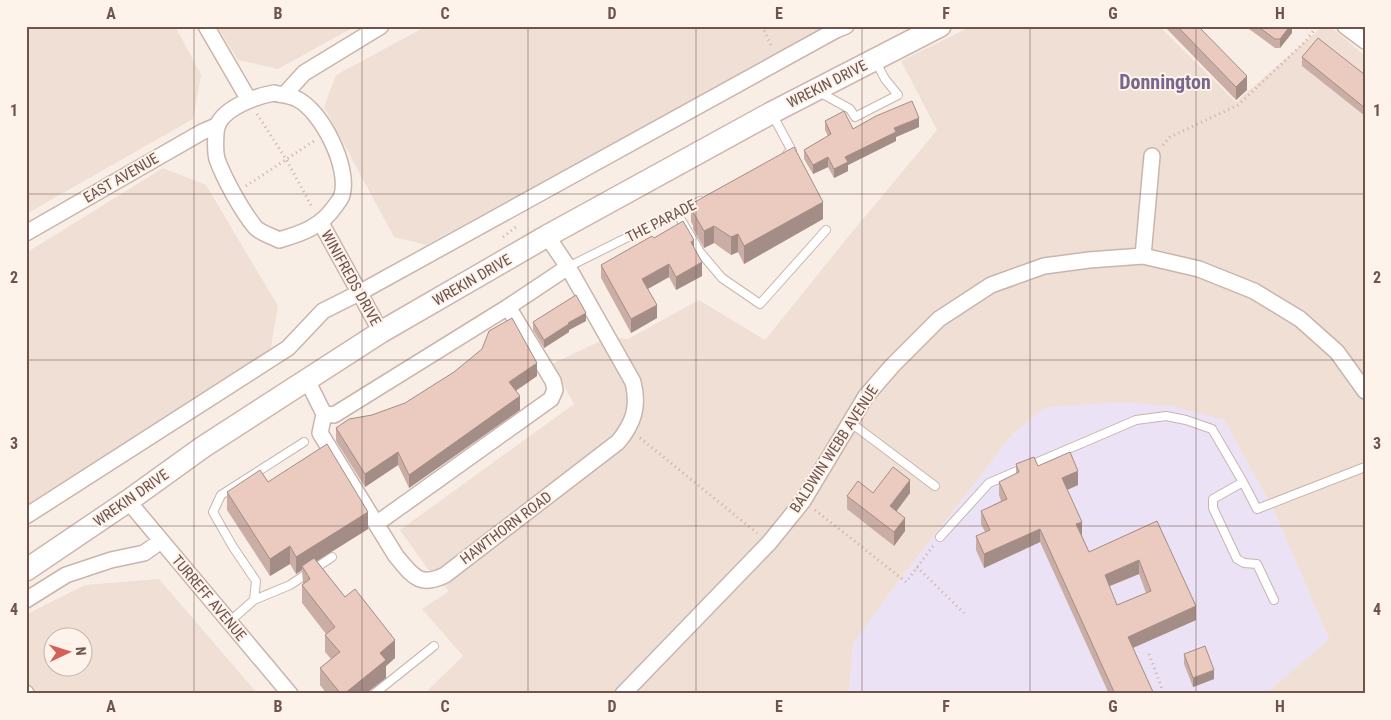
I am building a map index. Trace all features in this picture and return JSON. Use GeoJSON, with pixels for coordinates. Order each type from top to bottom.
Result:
{"type":"FeatureCollection","features":[{"type":"Feature","properties":{"kind":"street"},"geometry":{"type":"LineString","coordinates":[[206,26],[248,100]]}},
{"type":"Feature","properties":{"kind":"street"},"geometry":{"type":"LineString","coordinates":[[218,125],[225,115],[248,100],[274,93],[284,95],[304,73],[381,26]]}},
{"type":"Feature","properties":{"kind":"street"},"geometry":{"type":"LineString","coordinates":[[26,516],[288,348],[323,311],[360,293],[779,61],[846,26]]}},
{"type":"Feature","properties":{"kind":"street","name":"WREKIN DRIVE"},"geometry":{"type":"LineString","coordinates":[[26,570],[128,502],[203,447],[381,332],[547,236],[771,113],[940,26]]}},
{"type":"Feature","properties":{"kind":"street"},"geometry":{"type":"LineString","coordinates":[[1345,26],[1365,41]]}},
{"type":"Feature","properties":{"kind":"street","name":"WINIFREDS DRIVE"},"geometry":{"type":"LineString","coordinates":[[218,125],[216,158],[234,193],[256,228],[279,240],[295,236],[321,223],[330,214],[342,196],[344,182],[337,155],[317,116],[297,98],[284,95]]}},
{"type":"Feature","properties":{"kind":"street","name":"EAST AVENUE"},"geometry":{"type":"LineString","coordinates":[[26,232],[202,132],[218,125]]}},
{"type":"Feature","properties":{"kind":"street"},"geometry":{"type":"LineString","coordinates":[[1143,256],[1152,156]]}},
{"type":"Feature","properties":{"kind":"street","name":"WINIFREDS DRIVE"},"geometry":{"type":"LineString","coordinates":[[321,223],[381,332]]}},
{"type":"Feature","properties":{"kind":"street"},"geometry":{"type":"LineString","coordinates":[[547,236],[568,266]]}},
{"type":"Feature","properties":{"kind":"street","name":"BALDWIN WEBB AVENUE"},"geometry":{"type":"LineString","coordinates":[[623,694],[769,543],[803,500],[866,396],[892,366],[939,319],[991,285],[1044,266],[1089,260],[1143,256],[1199,269],[1254,291],[1300,319],[1337,352],[1365,391]]}},
{"type":"Feature","properties":{"kind":"street","name":"THE PARADE"},"geometry":{"type":"LineString","coordinates":[[324,414],[334,415],[508,306],[568,266]]}},
{"type":"Feature","properties":{"kind":"street","name":"HAWTHORN ROAD"},"geometry":{"type":"LineString","coordinates":[[307,380],[324,414],[320,433],[396,556],[411,573],[422,580],[434,581],[445,575],[611,448],[629,429],[635,409],[636,395],[633,382],[568,266]]}},
{"type":"Feature","properties":{"kind":"street"},"geometry":{"type":"LineString","coordinates":[[376,524],[551,399],[555,390],[554,381],[508,306]]}},
{"type":"Feature","properties":{"kind":"street","name":"TURREFF AVENUE"},"geometry":{"type":"LineString","coordinates":[[128,502],[290,694]]}},
{"type":"Feature","properties":{"kind":"street"},"geometry":{"type":"LineString","coordinates":[[26,600],[66,575],[111,560],[144,553],[161,541]]}},
{"type":"Feature","properties":{"kind":"lane"},"geometry":{"type":"LineString","coordinates":[[814,90],[850,109],[855,117],[898,95],[885,79],[875,60]]}},
{"type":"Feature","properties":{"kind":"lane"},"geometry":{"type":"LineString","coordinates":[[771,113],[797,159]]}},
{"type":"Feature","properties":{"kind":"lane"},"geometry":{"type":"LineString","coordinates":[[776,160],[792,151]]}},
{"type":"Feature","properties":{"kind":"lane","name":"THE PARADE"},"geometry":{"type":"LineString","coordinates":[[568,266],[710,196]]}},
{"type":"Feature","properties":{"kind":"lane"},"geometry":{"type":"LineString","coordinates":[[677,213],[700,252],[722,278],[760,304],[826,230]]}},
{"type":"Feature","properties":{"kind":"lane"},"geometry":{"type":"LineString","coordinates":[[940,537],[989,483],[1136,420],[1166,416],[1186,420],[1212,429],[1257,509],[1365,467]]}},
{"type":"Feature","properties":{"kind":"lane"},"geometry":{"type":"LineString","coordinates":[[851,423],[935,486]]}},
{"type":"Feature","properties":{"kind":"lane"},"geometry":{"type":"LineString","coordinates":[[254,600],[256,581],[213,512],[221,495],[304,442]]}},
{"type":"Feature","properties":{"kind":"lane"},"geometry":{"type":"LineString","coordinates":[[1243,482],[1212,499],[1213,508],[1237,559],[1244,563],[1257,564],[1274,600]]}},
{"type":"Feature","properties":{"kind":"lane"},"geometry":{"type":"LineString","coordinates":[[229,622],[254,600],[290,585],[332,557]]}},
{"type":"Feature","properties":{"kind":"lane"},"geometry":{"type":"LineString","coordinates":[[374,694],[434,646]]}},
{"type":"Feature","properties":{"kind":"path"},"geometry":{"type":"LineString","coordinates":[[762,26],[779,61]]}},
{"type":"Feature","properties":{"kind":"path"},"geometry":{"type":"LineString","coordinates":[[1152,156],[1170,138],[1238,105],[1306,41],[1317,26]]}},
{"type":"Feature","properties":{"kind":"path"},"geometry":{"type":"LineString","coordinates":[[248,100],[286,159],[321,223]]}},
{"type":"Feature","properties":{"kind":"path"},"geometry":{"type":"LineString","coordinates":[[234,193],[327,133]]}},
{"type":"Feature","properties":{"kind":"path"},"geometry":{"type":"LineString","coordinates":[[629,429],[769,543]]}},
{"type":"Feature","properties":{"kind":"path"},"geometry":{"type":"LineString","coordinates":[[803,500],[906,582],[940,537]]}},
{"type":"Feature","properties":{"kind":"path"},"geometry":{"type":"LineString","coordinates":[[918,567],[964,613]]}},
{"type":"Feature","properties":{"kind":"path"},"geometry":{"type":"LineString","coordinates":[[1149,654],[1164,694]]}},
{"type":"Feature","properties":{"kind":"shaded area"},"geometry":{"type":"Polygon","coordinates":[[[26,26],[175,26],[201,75],[193,119],[26,214],[26,26]]]}},
{"type":"Feature","properties":{"kind":"shaded area"},"geometry":{"type":"Polygon","coordinates":[[[217,26],[356,26],[278,69],[238,60],[217,26]]]}},
{"type":"Feature","properties":{"kind":"shaded area"},"geometry":{"type":"Polygon","coordinates":[[[427,26],[828,26],[426,245],[394,237],[324,107],[336,75],[427,26]]]}},
{"type":"Feature","properties":{"kind":"shaded area"},"geometry":{"type":"Polygon","coordinates":[[[972,26],[1159,26],[1236,102],[1323,26],[1336,31],[1365,56],[1365,694],[1265,694],[1329,639],[1274,511],[1224,420],[1046,407],[1012,435],[898,582],[853,644],[850,694],[424,694],[463,656],[422,609],[449,591],[430,572],[400,530],[574,404],[552,364],[609,337],[628,339],[699,300],[765,340],[937,130],[901,61],[972,26]]]}},
{"type":"Feature","properties":{"kind":"shaded area"},"geometry":{"type":"Polygon","coordinates":[[[163,168],[206,185],[278,306],[270,352],[26,505],[26,253],[163,168]]]}},
{"type":"Feature","properties":{"kind":"shaded area"},"geometry":{"type":"Polygon","coordinates":[[[1121,402],[1173,406],[1224,420],[1274,511],[1329,639],[1265,694],[849,693],[853,644],[898,582],[1012,435],[1046,407],[1121,402]]]}},
{"type":"Feature","properties":{"kind":"shaded area"},"geometry":{"type":"Polygon","coordinates":[[[159,579],[258,694],[26,694],[26,616],[85,585],[159,579]]]}},
{"type":"Feature","properties":{"kind":"building"},"geometry":{"type":"Polygon","coordinates":[[[1177,26],[1198,26],[1247,76],[1236,87],[1177,26]]]}},
{"type":"Feature","properties":{"kind":"building"},"geometry":{"type":"Polygon","coordinates":[[[1257,26],[1290,26],[1280,39],[1275,39],[1257,26]]]}},
{"type":"Feature","properties":{"kind":"building"},"geometry":{"type":"Polygon","coordinates":[[[1318,38],[1365,75],[1365,108],[1302,57],[1318,38]]]}},
{"type":"Feature","properties":{"kind":"building"},"geometry":{"type":"Polygon","coordinates":[[[912,101],[919,118],[894,128],[896,132],[845,157],[848,162],[834,169],[828,157],[813,165],[804,150],[831,134],[825,121],[844,111],[853,129],[876,116],[912,101]]]}},
{"type":"Feature","properties":{"kind":"building"},"geometry":{"type":"Polygon","coordinates":[[[794,147],[823,202],[744,246],[738,234],[731,237],[714,226],[704,231],[693,212],[695,211],[691,204],[794,147]]]}},
{"type":"Feature","properties":{"kind":"building"},"geometry":{"type":"Polygon","coordinates":[[[683,221],[694,240],[691,242],[702,262],[676,277],[669,264],[642,279],[657,305],[631,319],[601,265],[683,221]]]}},
{"type":"Feature","properties":{"kind":"building"},"geometry":{"type":"Polygon","coordinates":[[[576,295],[586,313],[544,340],[533,322],[576,295]]]}},
{"type":"Feature","properties":{"kind":"building"},"geometry":{"type":"Polygon","coordinates":[[[512,318],[537,363],[509,382],[520,396],[409,475],[398,452],[365,474],[336,428],[349,419],[372,415],[405,403],[454,372],[482,349],[489,331],[512,318]]]}},
{"type":"Feature","properties":{"kind":"building"},"geometry":{"type":"Polygon","coordinates":[[[327,444],[368,512],[296,557],[290,546],[270,559],[227,492],[260,470],[268,482],[327,444]]]}},
{"type":"Feature","properties":{"kind":"building"},"geometry":{"type":"Polygon","coordinates":[[[1070,452],[1078,471],[1062,478],[1082,522],[1076,524],[1089,552],[1157,521],[1196,606],[1128,637],[1153,692],[1150,694],[1115,694],[1040,529],[984,554],[976,536],[990,530],[981,511],[1007,499],[999,482],[1019,472],[1016,464],[1034,457],[1038,466],[1070,452]],[[1139,560],[1105,575],[1117,605],[1151,591],[1139,560]]]}},
{"type":"Feature","properties":{"kind":"building"},"geometry":{"type":"Polygon","coordinates":[[[893,467],[910,480],[890,506],[905,518],[894,532],[847,496],[858,481],[873,493],[893,467]]]}},
{"type":"Feature","properties":{"kind":"building"},"geometry":{"type":"Polygon","coordinates":[[[314,558],[345,597],[355,589],[395,640],[380,653],[386,660],[344,694],[341,694],[320,668],[340,652],[325,635],[335,627],[302,585],[310,579],[302,566],[314,558]]]}},
{"type":"Feature","properties":{"kind":"building"},"geometry":{"type":"Polygon","coordinates":[[[1205,646],[1214,670],[1193,678],[1184,654],[1205,646]]]}},
{"type":"Feature","properties":{"kind":"district","name":"Donnington"},"geometry":{"type":"Point","coordinates":[1165,82]}}]}
